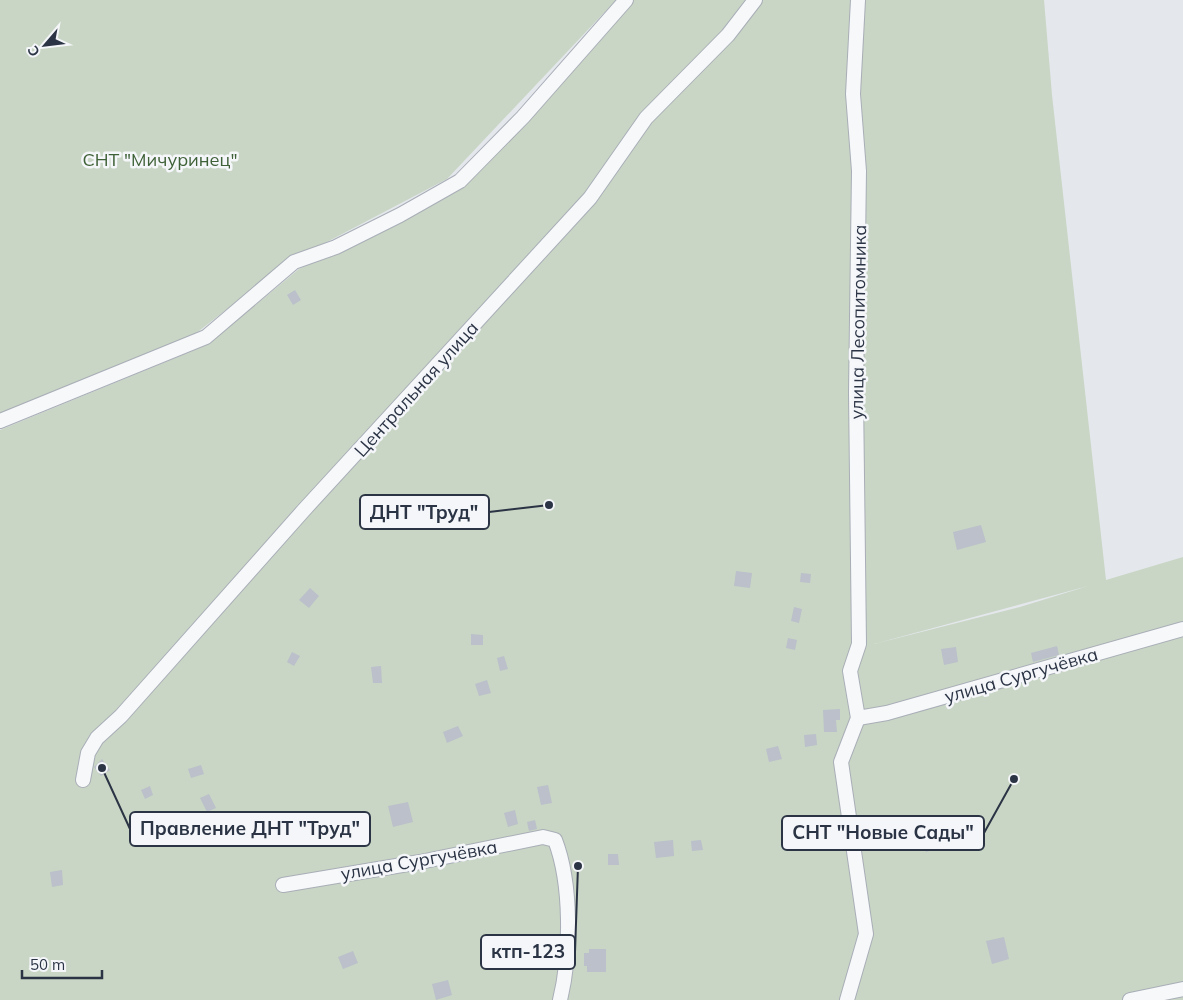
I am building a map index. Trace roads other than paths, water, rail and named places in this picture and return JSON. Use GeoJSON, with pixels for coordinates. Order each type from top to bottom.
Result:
{"type":"FeatureCollection","features":[{"type":"Feature","properties":{"kind":"street"},"geometry":{"type":"LineString","coordinates":[[0,422],[206,337],[294,262],[336,247],[400,215],[460,181],[523,117],[626,0]]}},
{"type":"Feature","properties":{"kind":"street","name":"Центральная улица"},"geometry":{"type":"LineString","coordinates":[[83,780],[88,752],[97,738],[132,704],[303,511],[590,198],[646,118],[728,35],[755,0]]}},
{"type":"Feature","properties":{"kind":"street","name":"улица Лесопитомника"},"geometry":{"type":"LineString","coordinates":[[858,0],[853,94],[859,171],[856,393],[859,644],[850,671],[858,718]]}},
{"type":"Feature","properties":{"kind":"street","name":"улица Сургучёвка"},"geometry":{"type":"LineString","coordinates":[[858,718],[887,713],[1183,629]]}},
{"type":"Feature","properties":{"kind":"street"},"geometry":{"type":"LineString","coordinates":[[847,1000],[866,934],[840,762],[858,718]]}},
{"type":"Feature","properties":{"kind":"street","name":"улица Сургучёвка"},"geometry":{"type":"LineString","coordinates":[[283,885],[420,862],[543,836],[555,840],[559,851],[563,879],[568,950],[566,974],[560,1000]]}},
{"type":"Feature","properties":{"kind":"street"},"geometry":{"type":"LineString","coordinates":[[1130,1000],[1183,989]]}},
{"type":"Feature","properties":{"kind":"place","name":"ДНТ \"Труд\""},"geometry":{"type":"Point","coordinates":[549,505]}},
{"type":"Feature","properties":{"kind":"place","name":"Правление ДНТ \"Труд\""},"geometry":{"type":"Point","coordinates":[102,768]}},
{"type":"Feature","properties":{"kind":"place","name":"СНТ \"Новые Сады\""},"geometry":{"type":"Point","coordinates":[1014,779]}},
{"type":"Feature","properties":{"kind":"place","name":"ктп-123"},"geometry":{"type":"Point","coordinates":[578,866]}},
{"type":"Feature","properties":{"kind":"park label","name":"СНТ \"Мичуринец\""},"geometry":{"type":"Point","coordinates":[160,159]}}]}
